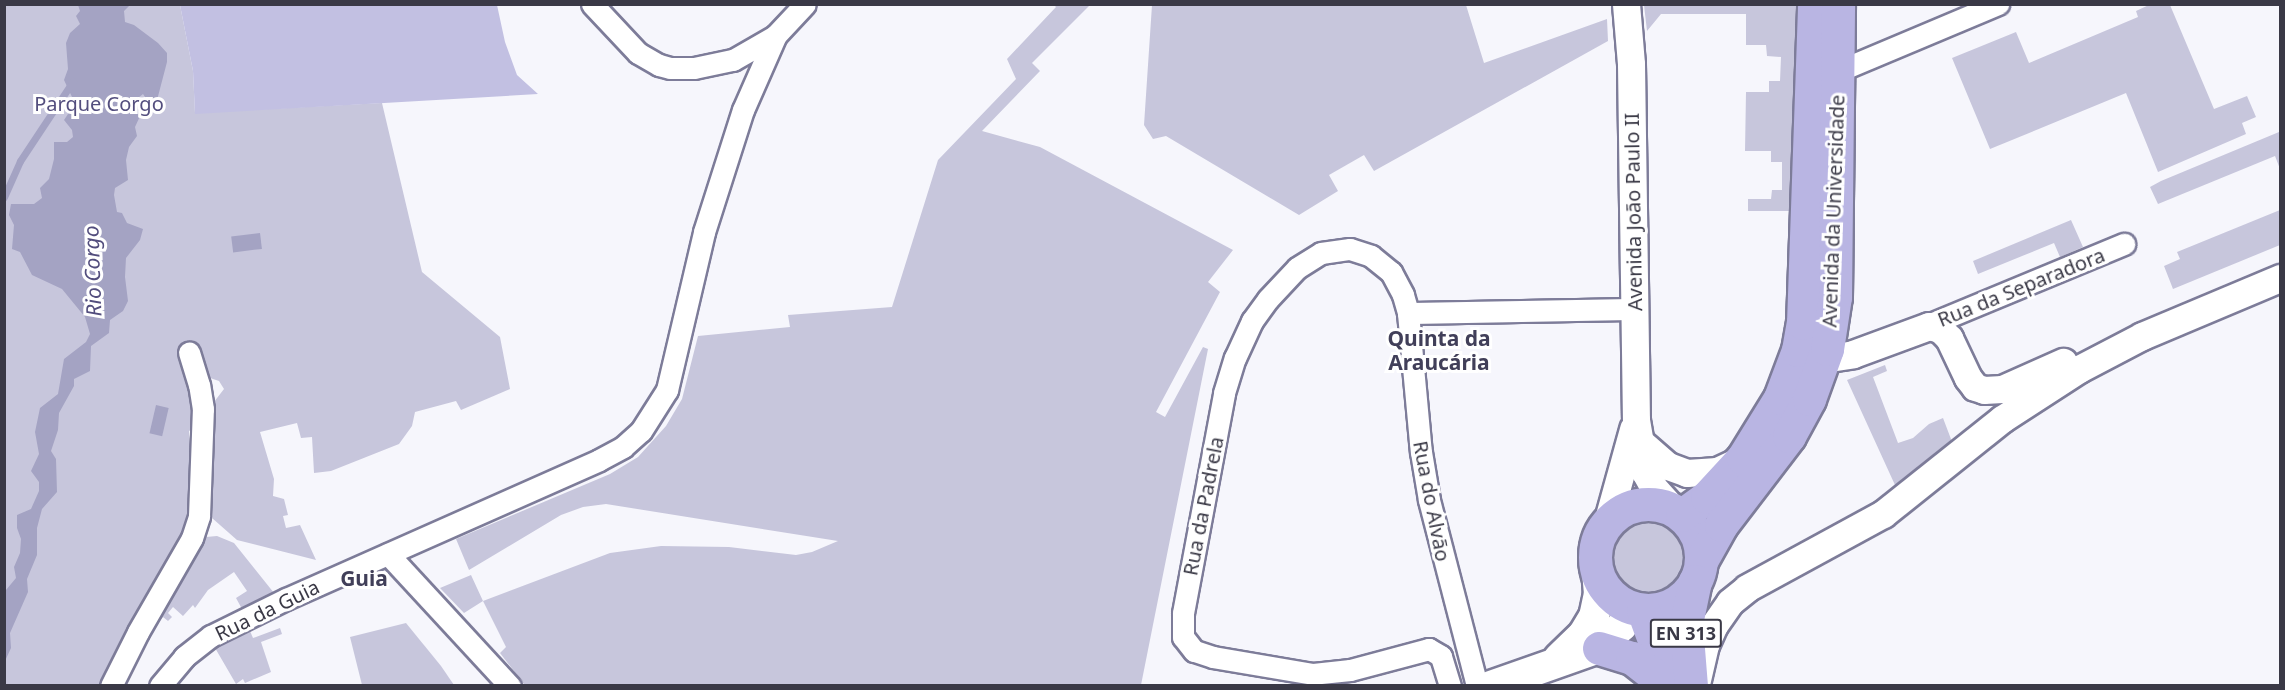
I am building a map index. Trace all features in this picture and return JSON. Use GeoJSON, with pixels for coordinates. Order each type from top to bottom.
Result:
{"type":"FeatureCollection","features":[{"type":"Feature","properties":{"kind":"main road","name":"Avenida da Universidade"},"geometry":{"type":"LineString","coordinates":[[1677,512],[1707,497],[1743,458],[1774,410],[1787,383],[1803,322],[1814,4]]}},
{"type":"Feature","properties":{"kind":"main road","name":"Avenida da Universidade"},"geometry":{"type":"LineString","coordinates":[[1679,685],[1686,624],[1698,571],[1721,525],[1789,436],[1809,399],[1823,359],[1835,297],[1838,4]]}},
{"type":"Feature","properties":{"kind":"main road"},"geometry":{"type":"LineString","coordinates":[[1550,666],[1583,635],[1594,617],[1599,594],[1596,542],[1606,523],[1622,510],[1642,503],[1677,512]]}},
{"type":"Feature","properties":{"kind":"main road","name":"EN 313"},"geometry":{"type":"LineString","coordinates":[[1597,573],[1607,591],[1638,609],[1673,603],[1689,590],[1698,571],[1694,530],[1677,512]]}},
{"type":"Feature","properties":{"kind":"main road"},"geometry":{"type":"LineString","coordinates":[[1491,686],[1599,648],[1638,609],[1679,685]]}},
{"type":"Feature","properties":{"kind":"main road"},"geometry":{"type":"LineString","coordinates":[[1599,648],[1632,658],[1679,685]]}},
{"type":"Feature","properties":{"kind":"street"},"geometry":{"type":"LineString","coordinates":[[592,4],[638,53],[659,65],[670,68],[694,68],[733,60],[776,35],[805,4]]}},
{"type":"Feature","properties":{"kind":"street","name":"Avenida João Paulo II"},"geometry":{"type":"LineString","coordinates":[[1626,4],[1630,47],[1637,430]]}},
{"type":"Feature","properties":{"kind":"street"},"geometry":{"type":"LineString","coordinates":[[1836,72],[1998,4]]}},
{"type":"Feature","properties":{"kind":"street","name":"Rua da Guia"},"geometry":{"type":"LineString","coordinates":[[160,686],[184,657],[211,636],[278,602],[606,456],[633,439],[649,422],[663,400],[672,374],[704,232],[743,110],[776,35]]}},
{"type":"Feature","properties":{"kind":"street","name":"Rua da Separadora"},"geometry":{"type":"LineString","coordinates":[[1823,359],[1853,354],[2124,244]]}},
{"type":"Feature","properties":{"kind":"street","name":"Rua da Padrela"},"geometry":{"type":"LineString","coordinates":[[1408,313],[1396,279],[1385,266],[1357,250],[1343,249],[1321,253],[1309,259],[1283,282],[1252,321],[1230,370],[1183,613],[1183,637],[1194,651],[1214,657],[1313,674],[1350,670],[1424,648],[1437,652],[1443,662],[1450,686]]}},
{"type":"Feature","properties":{"kind":"street"},"geometry":{"type":"LineString","coordinates":[[1679,685],[1705,645],[1724,609],[1742,592],[1883,514],[2002,419],[2039,393],[2098,358],[2177,321],[2280,278]]}},
{"type":"Feature","properties":{"kind":"street"},"geometry":{"type":"LineString","coordinates":[[1408,313],[1634,309]]}},
{"type":"Feature","properties":{"kind":"street","name":"Rua do Alvão"},"geometry":{"type":"LineString","coordinates":[[1408,313],[1421,452],[1430,508],[1477,686]]}},
{"type":"Feature","properties":{"kind":"street","name":"Rua da Separadora"},"geometry":{"type":"LineString","coordinates":[[1918,329],[1932,327],[1946,334],[1972,383],[1980,389],[1993,391],[2118,339],[2177,321]]}},
{"type":"Feature","properties":{"kind":"street"},"geometry":{"type":"LineString","coordinates":[[111,686],[138,632],[192,538],[199,516],[202,409],[199,385],[189,352]]}},
{"type":"Feature","properties":{"kind":"street"},"geometry":{"type":"LineString","coordinates":[[1637,430],[1660,460],[1687,473],[1717,471],[1743,458]]}},
{"type":"Feature","properties":{"kind":"street"},"geometry":{"type":"LineString","coordinates":[[1637,430],[1642,463],[1650,480],[1677,512]]}},
{"type":"Feature","properties":{"kind":"street"},"geometry":{"type":"LineString","coordinates":[[1606,523],[1637,430]]}},
{"type":"Feature","properties":{"kind":"street"},"geometry":{"type":"LineString","coordinates":[[388,554],[510,686]]}},
{"type":"Feature","properties":{"kind":"green space"},"geometry":{"type":"Polygon","coordinates":[[[2151,4],[2170,5],[2214,109],[2247,96],[2256,117],[2242,123],[2246,134],[2158,172],[2126,93],[1990,149],[1952,58],[2016,32],[2029,63],[2138,17],[2136,11],[2151,4]]]}},
{"type":"Feature","properties":{"kind":"green space","name":"Parque Corgo"},"geometry":{"type":"Polygon","coordinates":[[[4,5],[180,5],[193,71],[195,113],[382,103],[422,272],[500,337],[510,389],[461,410],[456,401],[415,412],[412,426],[399,444],[331,471],[314,473],[312,437],[301,438],[297,423],[260,432],[274,479],[273,496],[284,499],[288,515],[283,516],[286,528],[300,525],[316,560],[237,540],[212,518],[212,490],[207,487],[207,411],[224,389],[219,381],[210,378],[194,381],[194,428],[189,431],[190,445],[194,449],[189,528],[103,685],[5,685],[4,5]]]}},
{"type":"Feature","properties":{"kind":"green space"},"geometry":{"type":"Polygon","coordinates":[[[1054,5],[1090,5],[1032,63],[1040,71],[982,131],[1040,147],[1233,250],[1208,282],[1220,292],[1156,412],[1165,417],[1203,347],[1208,349],[1141,685],[524,684],[500,653],[506,647],[483,601],[610,553],[661,546],[729,547],[796,555],[812,552],[838,541],[606,504],[583,507],[561,515],[469,570],[456,539],[610,474],[638,457],[666,426],[682,399],[698,336],[790,327],[788,315],[892,307],[938,160],[1016,79],[1007,59],[1056,7],[1054,5]]]}},
{"type":"Feature","properties":{"kind":"green space"},"geometry":{"type":"Polygon","coordinates":[[[1152,5],[1466,5],[1484,63],[1607,19],[1608,41],[1374,171],[1364,155],[1329,175],[1338,191],[1299,215],[1166,136],[1153,139],[1144,125],[1152,5]]]}},
{"type":"Feature","properties":{"kind":"green space"},"geometry":{"type":"Polygon","coordinates":[[[1644,5],[1802,5],[1797,211],[1748,211],[1748,199],[1771,199],[1772,190],[1782,190],[1782,162],[1771,162],[1771,151],[1745,151],[1746,92],[1769,92],[1769,81],[1780,81],[1781,57],[1767,56],[1766,45],[1746,45],[1746,14],[1661,14],[1647,31],[1644,5]]]}},
{"type":"Feature","properties":{"kind":"green space"},"geometry":{"type":"Polygon","coordinates":[[[2279,132],[2280,169],[2275,156],[2158,204],[2150,187],[2279,132]]]}},
{"type":"Feature","properties":{"kind":"green space"},"geometry":{"type":"Polygon","coordinates":[[[2280,210],[2280,245],[2173,289],[2164,266],[2180,259],[2177,252],[2280,210]]]}},
{"type":"Feature","properties":{"kind":"green space"},"geometry":{"type":"Polygon","coordinates":[[[2071,220],[2083,247],[2060,257],[2054,243],[1978,274],[1973,261],[2071,220]]]}},
{"type":"Feature","properties":{"kind":"green space"},"geometry":{"type":"Polygon","coordinates":[[[1885,365],[1887,371],[1873,377],[1898,443],[1913,438],[1929,424],[1943,418],[1954,447],[1900,496],[1847,380],[1885,365]]]}},
{"type":"Feature","properties":{"kind":"green space"},"geometry":{"type":"Polygon","coordinates":[[[1648,517],[1672,526],[1681,536],[1687,560],[1684,573],[1676,583],[1655,595],[1642,595],[1620,585],[1612,574],[1609,548],[1623,526],[1648,517]]]}},
{"type":"Feature","properties":{"kind":"green space"},"geometry":{"type":"Polygon","coordinates":[[[217,536],[234,543],[274,593],[242,609],[236,598],[247,591],[234,572],[208,590],[195,608],[193,605],[183,616],[173,607],[168,613],[172,617],[168,621],[163,617],[141,643],[197,543],[206,537],[217,536]]]}},
{"type":"Feature","properties":{"kind":"green space"},"geometry":{"type":"Polygon","coordinates":[[[471,575],[483,601],[464,613],[440,588],[471,575]]]}},
{"type":"Feature","properties":{"kind":"green space"},"geometry":{"type":"Polygon","coordinates":[[[406,623],[454,685],[362,685],[350,637],[406,623]]]}},
{"type":"Feature","properties":{"kind":"green space"},"geometry":{"type":"Polygon","coordinates":[[[247,624],[253,638],[280,628],[282,634],[261,642],[271,672],[245,683],[243,679],[236,684],[211,641],[247,624]]]}},
{"type":"Feature","properties":{"kind":"shaded area"},"geometry":{"type":"Polygon","coordinates":[[[180,5],[497,5],[505,42],[517,75],[538,94],[195,114],[193,71],[180,5]]]}},
{"type":"Feature","properties":{"kind":"water","name":"Rio Corgo"},"geometry":{"type":"Polygon","coordinates":[[[78,5],[130,5],[124,11],[125,22],[134,25],[158,43],[167,53],[167,62],[156,104],[149,103],[143,94],[136,102],[141,114],[135,127],[137,136],[129,147],[126,160],[128,180],[115,188],[117,212],[122,213],[127,223],[143,229],[140,240],[126,258],[125,277],[128,301],[123,311],[110,320],[109,333],[91,346],[90,371],[74,379],[74,386],[59,413],[58,430],[51,451],[56,459],[57,492],[42,509],[37,528],[37,555],[27,579],[28,592],[10,633],[11,648],[5,661],[6,590],[16,578],[14,567],[20,553],[21,539],[17,528],[17,515],[31,509],[39,491],[39,482],[31,471],[39,454],[35,432],[40,408],[58,394],[64,359],[86,342],[90,334],[85,317],[62,289],[32,275],[20,252],[12,249],[14,225],[9,215],[11,204],[34,204],[42,198],[40,188],[49,179],[54,159],[54,142],[67,142],[73,137],[72,130],[64,120],[70,111],[72,97],[64,80],[68,69],[66,43],[70,33],[80,24],[76,16],[80,11],[78,5]]]}},
{"type":"Feature","properties":{"kind":"water"},"geometry":{"type":"Polygon","coordinates":[[[260,233],[262,249],[233,252],[231,237],[260,233]]]}},
{"type":"Feature","properties":{"kind":"water"},"geometry":{"type":"Polygon","coordinates":[[[156,405],[169,408],[162,436],[149,433],[156,405]]]}},
{"type":"Feature","properties":{"kind":"waterway"},"geometry":{"type":"LineString","coordinates":[[4,197],[20,161],[73,81]]}},
{"type":"Feature","properties":{"kind":"district","name":"Quinta da Araucária"},"geometry":{"type":"Point","coordinates":[1439,350]}},
{"type":"Feature","properties":{"kind":"district","name":"Guia"},"geometry":{"type":"Point","coordinates":[364,578]}}]}
